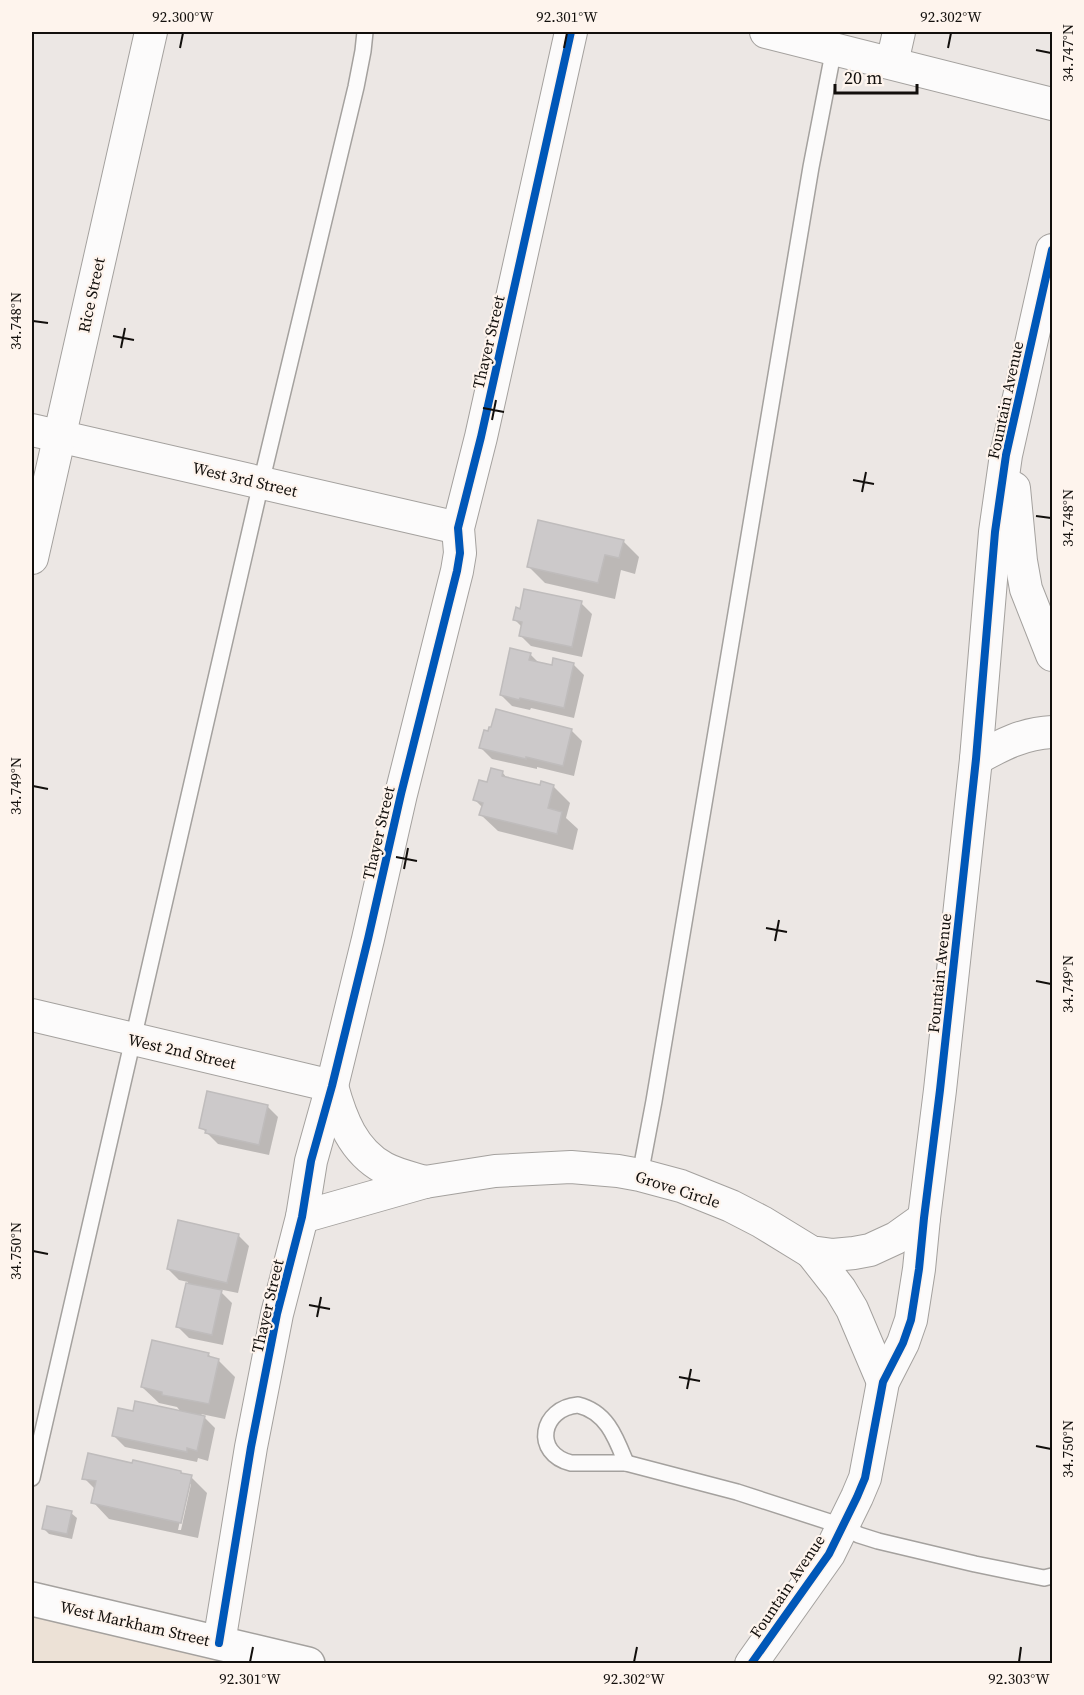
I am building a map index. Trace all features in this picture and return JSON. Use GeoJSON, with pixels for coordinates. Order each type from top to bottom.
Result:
{"type":"FeatureCollection","features":[{"type":"Feature","properties":{"kind":"main road","name":"West Markham Street"},"geometry":{"type":"LineString","coordinates":[[32,1599],[308,1664]]}},
{"type":"Feature","properties":{"kind":"street","name":"Rice Street"},"geometry":{"type":"LineString","coordinates":[[32,558],[46,433],[112,197],[151,32]]}},
{"type":"Feature","properties":{"kind":"street","name":"Thayer Street"},"geometry":{"type":"LineString","coordinates":[[219,1642],[251,1447],[277,1314],[302,1216],[311,1161],[332,1086],[457,570],[460,553],[458,528],[481,437],[571,32]]}},
{"type":"Feature","properties":{"kind":"street"},"geometry":{"type":"LineString","coordinates":[[766,32],[1053,104]]}},
{"type":"Feature","properties":{"kind":"street"},"geometry":{"type":"LineString","coordinates":[[892,63],[899,32]]}},
{"type":"Feature","properties":{"kind":"street","name":"Fountain Avenue"},"geometry":{"type":"LineString","coordinates":[[751,1664],[829,1554],[865,1478],[883,1382],[903,1343],[911,1320],[940,1090],[976,759],[996,532],[1006,455],[1053,250]]}},
{"type":"Feature","properties":{"kind":"street","name":"West 3rd Street"},"geometry":{"type":"LineString","coordinates":[[46,433],[458,528]]}},
{"type":"Feature","properties":{"kind":"street"},"geometry":{"type":"LineString","coordinates":[[1006,455],[1015,493],[1026,589],[1053,655]]}},
{"type":"Feature","properties":{"kind":"street"},"geometry":{"type":"LineString","coordinates":[[976,759],[1006,743],[1035,733],[1053,732]]}},
{"type":"Feature","properties":{"kind":"street","name":"West 2nd Street"},"geometry":{"type":"LineString","coordinates":[[32,1016],[332,1086]]}},
{"type":"Feature","properties":{"kind":"street","name":"Grove Circle"},"geometry":{"type":"LineString","coordinates":[[332,1086],[338,1109],[353,1140],[364,1153],[387,1169],[425,1182]]}},
{"type":"Feature","properties":{"kind":"street","name":"Grove Circle"},"geometry":{"type":"LineString","coordinates":[[302,1216],[425,1182],[495,1171],[571,1167],[618,1171],[681,1186],[731,1206],[811,1252],[840,1289],[852,1309],[883,1382]]}},
{"type":"Feature","properties":{"kind":"street","name":"Grove Circle"},"geometry":{"type":"LineString","coordinates":[[811,1252],[833,1255],[870,1250],[896,1238],[924,1218]]}},
{"type":"Feature","properties":{"kind":"lane"},"geometry":{"type":"LineString","coordinates":[[32,1478],[261,483],[356,87],[364,32]]}},
{"type":"Feature","properties":{"kind":"lane"},"geometry":{"type":"LineString","coordinates":[[640,1175],[811,167],[834,48]]}},
{"type":"Feature","properties":{"kind":"lane"},"geometry":{"type":"LineString","coordinates":[[626,1463],[614,1433],[605,1420],[588,1407],[570,1406],[554,1414],[547,1424],[546,1445],[553,1455],[562,1461],[592,1464],[626,1463],[736,1492],[842,1526],[878,1541],[1044,1578],[1053,1576]]}},
{"type":"Feature","properties":{"kind":"shaded area"},"geometry":{"type":"Polygon","coordinates":[[[32,1599],[308,1664],[32,1664],[32,1599]]]}},
{"type":"Feature","properties":{"kind":"building"},"geometry":{"type":"Polygon","coordinates":[[[538,520],[624,540],[619,558],[605,555],[598,583],[527,567],[538,520]]]}},
{"type":"Feature","properties":{"kind":"building"},"geometry":{"type":"Polygon","coordinates":[[[524,589],[582,601],[572,647],[519,636],[522,622],[513,620],[516,607],[520,609],[524,589]]]}},
{"type":"Feature","properties":{"kind":"building"},"geometry":{"type":"Polygon","coordinates":[[[510,648],[531,653],[529,660],[552,665],[553,658],[574,663],[564,708],[500,695],[510,648]]]}},
{"type":"Feature","properties":{"kind":"building"},"geometry":{"type":"Polygon","coordinates":[[[496,709],[572,729],[563,766],[479,748],[484,730],[488,731],[491,727],[496,709]]]}},
{"type":"Feature","properties":{"kind":"building"},"geometry":{"type":"Polygon","coordinates":[[[491,768],[503,771],[502,776],[540,785],[541,781],[554,785],[548,808],[562,812],[557,834],[479,815],[483,803],[473,800],[479,780],[487,782],[491,768]]]}},
{"type":"Feature","properties":{"kind":"building"},"geometry":{"type":"Polygon","coordinates":[[[207,1091],[268,1105],[259,1145],[205,1133],[206,1130],[199,1128],[207,1091]]]}},
{"type":"Feature","properties":{"kind":"building"},"geometry":{"type":"Polygon","coordinates":[[[178,1220],[239,1234],[227,1283],[167,1269],[178,1220]]]}},
{"type":"Feature","properties":{"kind":"building"},"geometry":{"type":"Polygon","coordinates":[[[186,1283],[222,1290],[212,1335],[176,1327],[186,1283]]]}},
{"type":"Feature","properties":{"kind":"building"},"geometry":{"type":"Polygon","coordinates":[[[152,1340],[209,1353],[208,1356],[219,1359],[209,1404],[162,1395],[162,1392],[141,1387],[152,1340]]]}},
{"type":"Feature","properties":{"kind":"building"},"geometry":{"type":"Polygon","coordinates":[[[135,1401],[205,1416],[197,1451],[187,1448],[187,1452],[112,1436],[118,1408],[133,1411],[135,1401]]]}},
{"type":"Feature","properties":{"kind":"building"},"geometry":{"type":"Polygon","coordinates":[[[88,1453],[132,1463],[133,1460],[192,1475],[181,1523],[91,1503],[96,1481],[82,1479],[88,1453]]]}},
{"type":"Feature","properties":{"kind":"building"},"geometry":{"type":"Polygon","coordinates":[[[47,1506],[72,1511],[67,1534],[42,1529],[47,1506]]]}},
{"type":"Feature","properties":{"kind":"cycle path"},"geometry":{"type":"LineString","coordinates":[[219,1643],[251,1447],[277,1314],[302,1217],[311,1161],[332,1086],[401,794],[457,571],[460,553],[458,528],[481,437],[571,32]]}},
{"type":"Feature","properties":{"kind":"cycle path"},"geometry":{"type":"LineString","coordinates":[[751,1664],[829,1554],[857,1497],[865,1478],[883,1382],[903,1343],[911,1320],[940,1090],[976,759],[995,532],[1006,455],[1052,250]]}}]}
